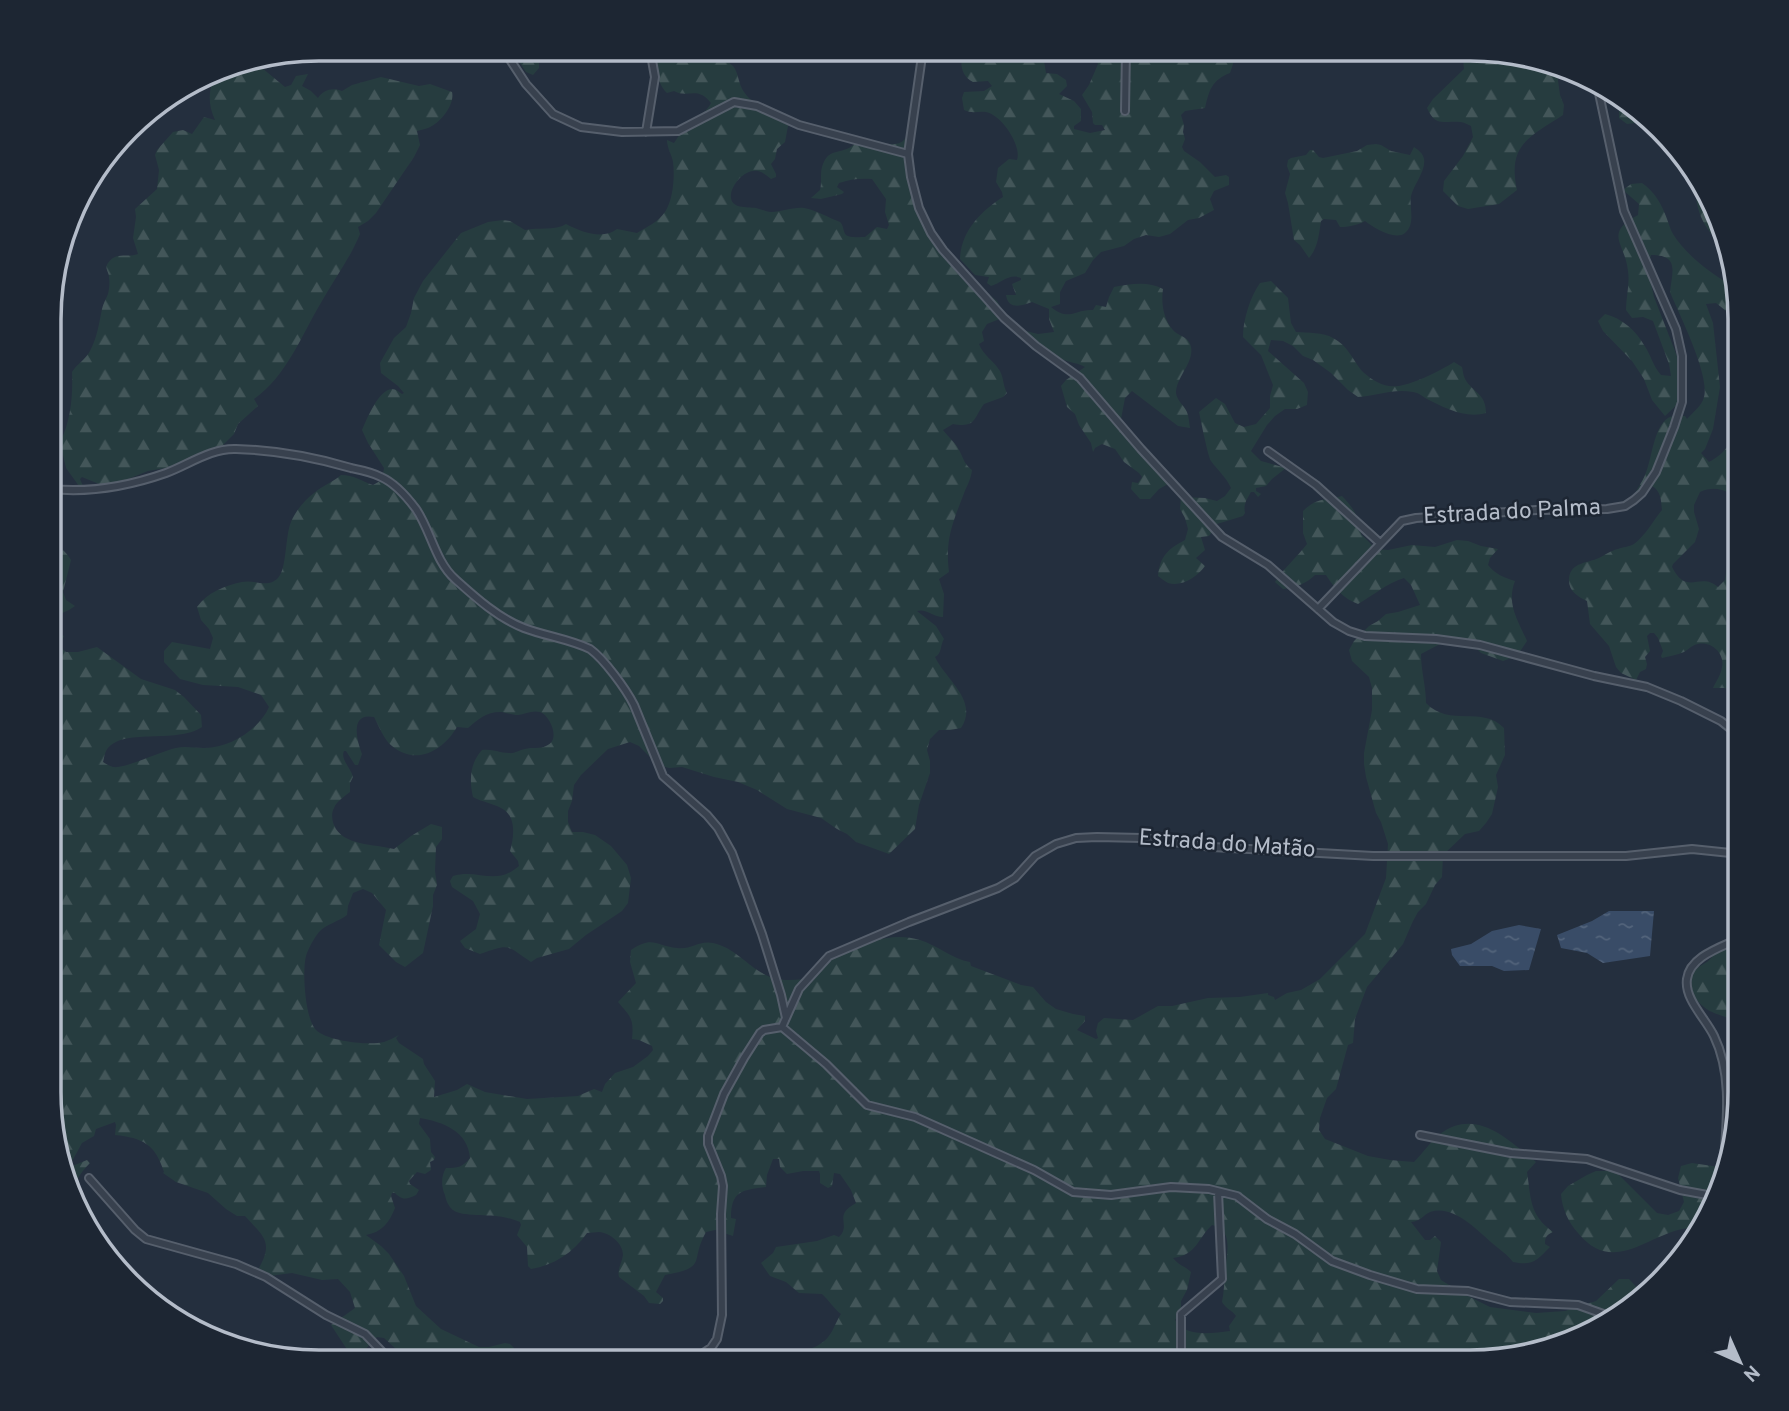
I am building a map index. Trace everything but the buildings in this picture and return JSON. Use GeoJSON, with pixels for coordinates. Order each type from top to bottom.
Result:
{"type":"FeatureCollection","features":[{"type":"Feature","properties":{"kind":"street"},"geometry":{"type":"LineString","coordinates":[[511,61],[526,84],[553,114],[581,127],[622,132],[678,131],[734,102],[757,106],[799,125],[908,154]]}},
{"type":"Feature","properties":{"kind":"street"},"geometry":{"type":"LineString","coordinates":[[646,132],[656,77],[653,61]]}},
{"type":"Feature","properties":{"kind":"street"},"geometry":{"type":"LineString","coordinates":[[921,61],[908,154],[919,208],[931,233],[1004,318],[1080,378],[1222,537],[1268,565],[1318,609],[1349,631],[1365,636],[1436,639],[1480,645],[1594,676],[1647,687],[1681,701],[1728,727]]}},
{"type":"Feature","properties":{"kind":"street"},"geometry":{"type":"LineString","coordinates":[[1125,111],[1126,61]]}},
{"type":"Feature","properties":{"kind":"street","name":"Estrada do Palma"},"geometry":{"type":"LineString","coordinates":[[1318,609],[1402,521],[1625,506],[1642,493],[1656,472],[1682,402],[1682,356],[1672,319],[1624,211],[1600,96]]}},
{"type":"Feature","properties":{"kind":"street"},"geometry":{"type":"LineString","coordinates":[[61,489],[106,488],[158,475],[214,452],[234,449],[311,457],[384,478],[402,493],[415,509],[452,576],[513,623],[590,649],[628,695],[663,776],[707,815],[732,853],[762,934],[786,1018]]}},
{"type":"Feature","properties":{"kind":"street"},"geometry":{"type":"LineString","coordinates":[[1268,451],[1316,485],[1380,543]]}},
{"type":"Feature","properties":{"kind":"street","name":"Estrada do Matão"},"geometry":{"type":"LineString","coordinates":[[782,1027],[799,989],[829,956],[998,888],[1015,878],[1035,856],[1056,844],[1076,838],[1142,838],[1212,847],[1373,856],[1626,856],[1692,849],[1728,853]]}},
{"type":"Feature","properties":{"kind":"street"},"geometry":{"type":"LineString","coordinates":[[1726,1128],[1728,1084],[1722,1056],[1687,988],[1687,976],[1704,956],[1728,944]]}},
{"type":"Feature","properties":{"kind":"street"},"geometry":{"type":"LineString","coordinates":[[708,1350],[717,1339],[722,1315],[723,1185],[708,1144],[708,1136],[724,1094],[755,1041],[762,1031],[782,1027],[826,1064],[867,1105],[915,1117],[937,1126],[1034,1170],[1073,1192],[1111,1195],[1171,1187],[1209,1189],[1237,1196],[1332,1261],[1370,1275],[1417,1289],[1468,1291],[1510,1301],[1578,1305],[1602,1313]]}},
{"type":"Feature","properties":{"kind":"street"},"geometry":{"type":"LineString","coordinates":[[1420,1135],[1511,1153],[1587,1159],[1680,1190],[1706,1195]]}},
{"type":"Feature","properties":{"kind":"street"},"geometry":{"type":"LineString","coordinates":[[89,1178],[146,1239],[236,1264],[266,1277],[326,1315],[365,1334],[380,1350]]}},
{"type":"Feature","properties":{"kind":"street"},"geometry":{"type":"LineString","coordinates":[[1181,1350],[1181,1314],[1222,1279],[1219,1192]]}},
{"type":"Feature","properties":{"kind":"green space"},"geometry":{"type":"Polygon","coordinates":[[[519,61],[539,61],[539,68],[533,75],[526,72],[519,61]]]}},
{"type":"Feature","properties":{"kind":"green space"},"geometry":{"type":"Polygon","coordinates":[[[655,61],[726,61],[733,66],[742,89],[753,102],[792,120],[785,142],[777,149],[771,164],[776,177],[771,179],[758,171],[744,174],[732,190],[731,199],[735,205],[769,212],[809,209],[840,222],[845,234],[850,237],[865,237],[877,227],[887,229],[889,225],[885,212],[886,199],[872,179],[839,183],[837,187],[844,192],[842,194],[821,199],[811,198],[820,190],[824,161],[833,153],[849,148],[858,141],[888,144],[903,141],[914,115],[912,161],[925,218],[956,267],[997,301],[1004,313],[1002,318],[987,324],[982,332],[984,341],[979,344],[1000,371],[1007,393],[984,404],[970,423],[953,424],[943,430],[972,470],[950,533],[949,572],[939,579],[944,594],[943,617],[917,611],[936,626],[944,639],[939,654],[935,657],[964,700],[966,718],[961,728],[939,730],[930,739],[927,750],[930,773],[919,805],[915,829],[889,854],[856,842],[821,818],[787,809],[757,790],[738,782],[682,767],[658,765],[639,746],[630,742],[608,749],[574,785],[568,822],[572,832],[595,835],[611,846],[627,865],[631,878],[628,903],[622,911],[569,949],[531,962],[507,948],[497,948],[480,954],[465,948],[460,941],[476,929],[480,914],[473,901],[452,887],[450,881],[453,876],[462,874],[502,875],[519,866],[510,851],[513,833],[510,816],[501,808],[473,797],[472,772],[475,760],[482,750],[511,753],[544,747],[550,743],[554,734],[548,718],[540,712],[518,715],[502,712],[488,714],[468,728],[457,727],[437,749],[419,755],[401,752],[392,746],[374,717],[361,719],[357,729],[362,754],[358,765],[355,765],[344,751],[343,757],[353,777],[350,792],[333,810],[334,825],[338,832],[351,841],[394,849],[431,824],[442,827],[442,839],[436,847],[437,885],[423,953],[405,967],[379,945],[386,910],[372,893],[363,889],[353,893],[347,915],[319,932],[307,953],[304,972],[309,1016],[316,1030],[338,1040],[359,1043],[384,1042],[399,1035],[396,1038],[399,1043],[423,1059],[435,1081],[434,1097],[467,1084],[485,1092],[527,1099],[578,1096],[594,1089],[602,1092],[615,1073],[633,1067],[653,1050],[652,1046],[632,1039],[631,1019],[618,1002],[636,983],[630,962],[631,950],[650,942],[682,948],[713,943],[729,950],[765,975],[789,980],[816,978],[828,958],[836,953],[892,937],[911,938],[970,962],[971,966],[1033,987],[1056,1009],[1085,1016],[1085,1021],[1077,1030],[1096,1039],[1098,1023],[1104,1018],[1133,1020],[1158,1006],[1172,1006],[1208,998],[1268,993],[1275,1000],[1287,993],[1301,990],[1320,979],[1365,934],[1386,878],[1388,844],[1376,813],[1364,764],[1372,710],[1372,688],[1369,677],[1352,661],[1349,650],[1369,626],[1386,614],[1420,605],[1411,585],[1404,578],[1358,604],[1340,592],[1326,575],[1315,575],[1300,585],[1283,589],[1275,582],[1307,544],[1303,533],[1303,511],[1317,501],[1342,496],[1355,513],[1361,534],[1376,549],[1388,550],[1412,545],[1435,547],[1457,540],[1498,549],[1488,565],[1500,575],[1515,581],[1512,605],[1527,641],[1514,657],[1503,661],[1481,653],[1472,644],[1450,640],[1421,654],[1426,703],[1445,714],[1495,721],[1504,728],[1505,755],[1496,775],[1498,787],[1492,814],[1479,831],[1465,834],[1443,855],[1442,877],[1418,912],[1403,944],[1367,987],[1355,1019],[1353,1043],[1348,1045],[1336,1089],[1327,1098],[1319,1130],[1325,1139],[1368,1156],[1414,1162],[1440,1134],[1467,1124],[1479,1125],[1503,1136],[1536,1162],[1527,1172],[1531,1198],[1539,1219],[1553,1232],[1545,1239],[1545,1244],[1550,1247],[1534,1261],[1513,1262],[1472,1225],[1447,1212],[1430,1212],[1411,1222],[1425,1240],[1435,1236],[1441,1242],[1437,1271],[1441,1280],[1490,1307],[1536,1313],[1565,1311],[1596,1301],[1619,1279],[1629,1279],[1637,1288],[1599,1315],[1569,1330],[1504,1348],[804,1350],[817,1346],[826,1339],[841,1314],[822,1294],[799,1293],[786,1282],[770,1276],[761,1263],[776,1247],[817,1241],[834,1235],[839,1237],[844,1228],[845,1212],[856,1203],[840,1174],[834,1173],[832,1186],[828,1188],[820,1183],[819,1171],[787,1174],[780,1167],[779,1159],[773,1159],[766,1187],[740,1193],[733,1202],[731,1218],[736,1219],[733,1236],[715,1230],[706,1232],[693,1266],[665,1275],[656,1292],[663,1301],[660,1304],[649,1303],[619,1277],[622,1251],[615,1239],[607,1234],[587,1233],[562,1257],[531,1269],[528,1266],[527,1247],[517,1235],[520,1222],[503,1217],[463,1214],[453,1210],[444,1192],[443,1174],[446,1168],[460,1166],[470,1158],[468,1149],[465,1141],[453,1129],[420,1118],[419,1124],[430,1139],[431,1152],[435,1157],[430,1162],[431,1170],[425,1174],[417,1172],[409,1181],[419,1190],[416,1195],[405,1198],[392,1193],[395,1208],[390,1218],[381,1229],[366,1235],[389,1254],[404,1276],[416,1306],[441,1329],[479,1347],[505,1343],[510,1344],[514,1350],[397,1350],[384,1338],[377,1337],[365,1350],[347,1350],[331,1325],[335,1323],[333,1320],[355,1308],[350,1292],[338,1279],[322,1280],[292,1273],[269,1276],[262,1272],[259,1268],[266,1245],[245,1216],[237,1216],[208,1193],[176,1182],[163,1173],[160,1162],[147,1144],[115,1135],[115,1122],[96,1129],[94,1136],[82,1143],[71,1163],[63,1126],[61,1092],[61,648],[66,652],[78,652],[97,647],[141,679],[175,690],[201,715],[202,727],[191,732],[136,737],[113,744],[106,751],[103,762],[111,766],[119,767],[176,748],[222,745],[242,736],[258,723],[269,707],[261,695],[238,687],[203,685],[180,679],[164,662],[164,651],[172,642],[210,649],[213,638],[201,620],[197,607],[201,602],[229,585],[247,581],[270,583],[278,578],[283,567],[293,518],[317,490],[341,475],[373,485],[382,480],[384,468],[362,430],[382,394],[392,389],[404,393],[381,373],[380,363],[394,338],[406,327],[414,298],[423,281],[461,233],[488,222],[503,220],[525,230],[566,224],[592,234],[605,234],[617,229],[637,233],[662,216],[672,195],[673,181],[673,162],[667,140],[674,143],[685,128],[711,103],[697,93],[667,93],[659,79],[655,61]],[[1212,1225],[1192,1250],[1173,1258],[1191,1272],[1181,1301],[1181,1311],[1175,1320],[1186,1330],[1208,1333],[1230,1331],[1229,1326],[1236,1316],[1222,1302],[1228,1245],[1224,1233],[1212,1225]]]}},
{"type":"Feature","properties":{"kind":"green space"},"geometry":{"type":"Polygon","coordinates":[[[961,61],[1044,61],[1046,73],[1057,74],[1066,80],[1067,86],[1059,94],[1074,101],[1081,109],[1081,121],[1074,129],[1090,133],[1105,130],[1102,125],[1093,123],[1092,112],[1082,95],[1089,85],[1097,61],[1233,61],[1230,73],[1212,86],[1205,108],[1185,111],[1181,115],[1184,125],[1184,151],[1215,177],[1229,177],[1229,185],[1214,191],[1210,199],[1214,210],[1188,220],[1170,234],[1159,237],[1146,235],[1124,246],[1101,252],[1085,273],[1066,281],[1060,292],[1060,304],[1051,307],[1063,314],[1072,314],[1093,310],[1096,305],[1106,307],[1114,287],[1145,284],[1163,289],[1167,321],[1191,347],[1190,359],[1176,393],[1187,412],[1190,428],[1178,426],[1132,391],[1125,398],[1121,419],[1142,444],[1168,484],[1150,499],[1140,499],[1131,489],[1132,482],[1138,483],[1142,477],[1124,462],[1115,449],[1102,444],[1093,452],[1075,414],[1067,407],[1061,386],[1085,367],[1054,355],[1027,333],[1026,331],[1038,334],[1054,332],[1049,319],[1049,309],[1032,302],[1012,305],[1006,295],[1016,295],[1012,284],[1021,278],[1009,278],[991,286],[987,283],[989,277],[975,275],[960,259],[968,231],[987,209],[1003,197],[996,182],[998,168],[1009,159],[1017,160],[1018,154],[1014,139],[992,114],[964,110],[964,92],[984,91],[992,86],[988,81],[973,82],[963,72],[961,61]]]}},
{"type":"Feature","properties":{"kind":"green space"},"geometry":{"type":"Polygon","coordinates":[[[1463,61],[1504,63],[1553,75],[1558,77],[1564,105],[1563,115],[1531,136],[1518,152],[1515,162],[1517,190],[1499,204],[1468,209],[1458,206],[1443,191],[1444,181],[1463,156],[1473,137],[1471,126],[1462,122],[1437,121],[1427,108],[1464,69],[1463,61]]]}},
{"type":"Feature","properties":{"kind":"green space"},"geometry":{"type":"Polygon","coordinates":[[[262,68],[285,87],[291,85],[296,76],[308,74],[302,86],[318,98],[328,90],[342,91],[352,85],[381,77],[419,86],[430,84],[452,92],[449,107],[438,122],[417,131],[420,145],[414,157],[376,213],[358,227],[360,234],[352,251],[293,354],[276,379],[254,399],[258,406],[238,424],[234,434],[217,451],[183,465],[148,471],[119,485],[99,484],[82,477],[80,479],[83,486],[79,486],[66,468],[61,440],[70,408],[72,372],[88,354],[98,331],[102,307],[108,293],[107,265],[115,257],[138,254],[133,238],[135,209],[157,189],[157,150],[173,132],[183,130],[192,134],[204,117],[215,120],[210,96],[211,85],[262,68]]]}},
{"type":"Feature","properties":{"kind":"green space"},"geometry":{"type":"Polygon","coordinates":[[[1619,109],[1637,123],[1627,124],[1619,118],[1619,109]]]}},
{"type":"Feature","properties":{"kind":"green space"},"geometry":{"type":"Polygon","coordinates":[[[1376,144],[1410,155],[1414,147],[1423,157],[1423,168],[1411,196],[1411,220],[1408,229],[1401,235],[1390,235],[1365,221],[1340,227],[1336,220],[1324,219],[1309,258],[1294,240],[1285,193],[1290,174],[1288,160],[1306,155],[1310,150],[1323,158],[1376,144]]]}},
{"type":"Feature","properties":{"kind":"green space"},"geometry":{"type":"Polygon","coordinates":[[[1642,183],[1650,190],[1663,208],[1678,242],[1708,270],[1725,281],[1728,312],[1716,303],[1706,304],[1713,323],[1720,387],[1713,429],[1701,453],[1709,462],[1728,445],[1728,493],[1711,489],[1700,492],[1694,505],[1699,529],[1695,542],[1672,567],[1683,581],[1705,581],[1718,587],[1725,580],[1728,565],[1728,690],[1713,688],[1721,673],[1722,662],[1713,647],[1696,645],[1684,652],[1662,658],[1663,651],[1654,633],[1647,636],[1650,651],[1645,657],[1646,669],[1640,672],[1636,680],[1621,673],[1616,667],[1609,646],[1590,624],[1587,601],[1574,592],[1569,583],[1570,573],[1576,566],[1634,544],[1662,510],[1659,493],[1652,486],[1634,496],[1644,478],[1656,436],[1668,418],[1685,416],[1687,419],[1704,397],[1705,387],[1698,360],[1670,292],[1673,272],[1670,261],[1666,258],[1651,255],[1649,266],[1654,297],[1682,369],[1680,402],[1665,416],[1652,400],[1644,379],[1632,361],[1603,331],[1598,321],[1605,314],[1628,326],[1641,340],[1661,375],[1671,376],[1653,321],[1643,317],[1632,318],[1626,310],[1628,276],[1619,233],[1627,222],[1638,215],[1639,204],[1623,190],[1631,184],[1642,183]]]}},
{"type":"Feature","properties":{"kind":"green space"},"geometry":{"type":"Polygon","coordinates":[[[1696,195],[1714,237],[1701,216],[1696,195]]]}},
{"type":"Feature","properties":{"kind":"green space"},"geometry":{"type":"Polygon","coordinates":[[[1271,281],[1288,298],[1291,323],[1296,332],[1325,335],[1338,341],[1361,370],[1374,380],[1389,386],[1404,385],[1454,362],[1462,367],[1468,384],[1484,401],[1486,413],[1471,415],[1456,412],[1417,393],[1406,391],[1358,397],[1331,373],[1303,356],[1293,346],[1283,341],[1271,340],[1268,351],[1304,383],[1308,392],[1307,405],[1297,409],[1285,409],[1275,416],[1251,451],[1261,461],[1286,468],[1266,486],[1256,488],[1261,494],[1258,497],[1251,492],[1243,516],[1217,524],[1209,536],[1201,537],[1205,550],[1196,558],[1205,566],[1198,574],[1184,582],[1168,583],[1158,576],[1161,563],[1170,550],[1185,540],[1188,529],[1180,509],[1181,497],[1217,501],[1231,488],[1210,458],[1199,412],[1216,398],[1225,404],[1235,423],[1244,427],[1256,424],[1270,408],[1273,385],[1261,355],[1243,337],[1243,330],[1253,295],[1260,283],[1271,281]]]}},
{"type":"Feature","properties":{"kind":"green space"},"geometry":{"type":"Polygon","coordinates":[[[61,548],[71,560],[63,592],[66,600],[75,606],[61,614],[61,548]]]}},
{"type":"Feature","properties":{"kind":"green space"},"geometry":{"type":"Polygon","coordinates":[[[1727,942],[1728,1018],[1700,1004],[1694,996],[1691,982],[1694,972],[1727,942]]]}},
{"type":"Feature","properties":{"kind":"green space"},"geometry":{"type":"Polygon","coordinates":[[[87,1160],[90,1163],[77,1180],[72,1166],[87,1160]]]}},
{"type":"Feature","properties":{"kind":"green space"},"geometry":{"type":"Polygon","coordinates":[[[1692,1163],[1717,1167],[1708,1191],[1688,1228],[1627,1250],[1602,1251],[1590,1245],[1574,1229],[1566,1215],[1561,1194],[1568,1186],[1596,1171],[1618,1174],[1657,1213],[1668,1215],[1679,1211],[1684,1202],[1678,1178],[1681,1166],[1692,1163]]]}},
{"type":"Feature","properties":{"kind":"water"},"geometry":{"type":"Polygon","coordinates":[[[1609,911],[1654,911],[1650,956],[1603,963],[1587,953],[1561,948],[1557,935],[1609,911]]]}},
{"type":"Feature","properties":{"kind":"water"},"geometry":{"type":"Polygon","coordinates":[[[1519,925],[1541,929],[1529,970],[1504,971],[1492,966],[1460,966],[1452,955],[1451,949],[1471,944],[1492,931],[1519,925]]]}}]}
